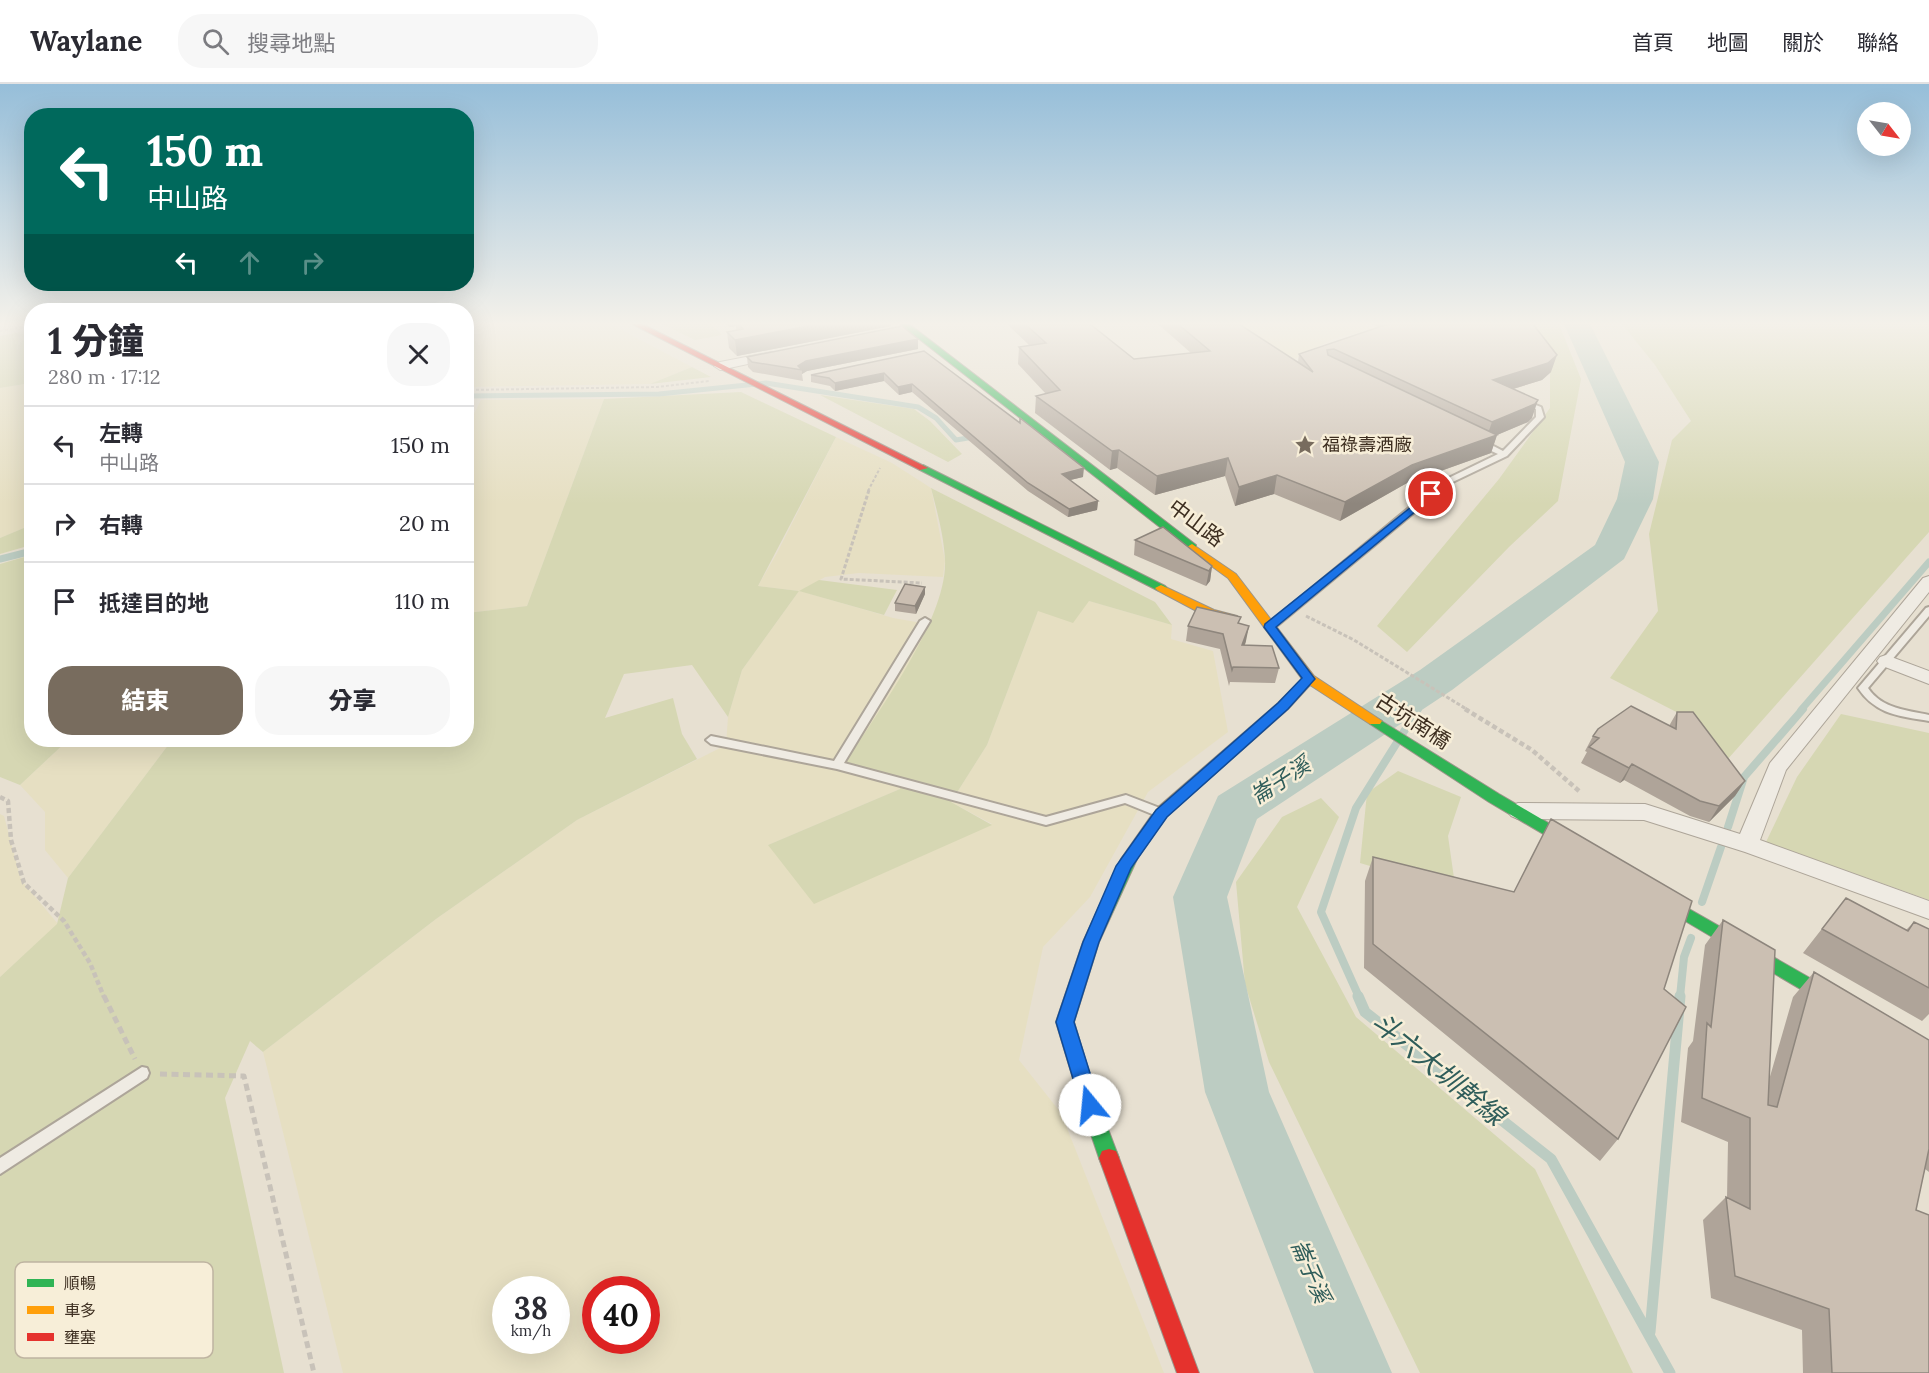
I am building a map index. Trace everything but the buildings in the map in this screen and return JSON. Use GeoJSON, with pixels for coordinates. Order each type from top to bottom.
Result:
{"type":"FeatureCollection","features":[{"type":"Feature","properties":{"kind":"street"},"geometry":{"type":"LineString","coordinates":[[754,384],[1210,614],[1270,627]]}},
{"type":"Feature","properties":{"kind":"street","name":"中山路"},"geometry":{"type":"LineString","coordinates":[[982,384],[1232,576],[1309,679]]}},
{"type":"Feature","properties":{"kind":"street"},"geometry":{"type":"LineString","coordinates":[[1747,844],[1777,768],[1929,581]]}},
{"type":"Feature","properties":{"kind":"street"},"geometry":{"type":"LineString","coordinates":[[1887,661],[1929,678]]}},
{"type":"Feature","properties":{"kind":"street"},"geometry":{"type":"LineString","coordinates":[[1188,1373],[1090,1105],[1065,1022],[1091,942],[1124,866],[1161,813],[1283,706],[1309,679]]}},
{"type":"Feature","properties":{"kind":"street","name":"古坑南橋"},"geometry":{"type":"LineString","coordinates":[[1309,679],[1494,798],[1518,810]]}},
{"type":"Feature","properties":{"kind":"street"},"geometry":{"type":"LineString","coordinates":[[1518,810],[1645,812],[1747,844],[1929,910]]}},
{"type":"Feature","properties":{"kind":"street"},"geometry":{"type":"LineString","coordinates":[[1518,810],[1596,858]]}},
{"type":"Feature","properties":{"kind":"street"},"geometry":{"type":"LineString","coordinates":[[1644,888],[1849,1009]]}},
{"type":"Feature","properties":{"kind":"lane"},"geometry":{"type":"LineString","coordinates":[[1270,627],[1431,494],[1433,489],[1504,454],[1540,417],[1539,408],[1513,398]]}},
{"type":"Feature","properties":{"kind":"lane"},"geometry":{"type":"LineString","coordinates":[[1473,439],[1504,454]]}},
{"type":"Feature","properties":{"kind":"lane"},"geometry":{"type":"LineString","coordinates":[[1929,610],[1863,688],[1868,699],[1885,709],[1929,718]]}},
{"type":"Feature","properties":{"kind":"lane"},"geometry":{"type":"LineString","coordinates":[[837,765],[926,621]]}},
{"type":"Feature","properties":{"kind":"lane"},"geometry":{"type":"LineString","coordinates":[[711,740],[837,765],[1046,821],[1126,799],[1161,813]]}},
{"type":"Feature","properties":{"kind":"lane"},"geometry":{"type":"LineString","coordinates":[[0,1167],[142,1073]]}},
{"type":"Feature","properties":{"kind":"path"},"geometry":{"type":"LineString","coordinates":[[474,390],[657,387],[684,384]]}},
{"type":"Feature","properties":{"kind":"path"},"geometry":{"type":"LineString","coordinates":[[888,451],[866,495],[841,579],[921,583]]}},
{"type":"Feature","properties":{"kind":"path"},"geometry":{"type":"LineString","coordinates":[[1292,609],[1354,640],[1532,750],[1602,812]]}},
{"type":"Feature","properties":{"kind":"path"},"geometry":{"type":"LineString","coordinates":[[0,797],[8,801],[11,840],[24,883],[64,921],[90,963],[104,997],[142,1073],[244,1076],[314,1373]]}},
{"type":"Feature","properties":{"kind":"shaded area"},"geometry":{"type":"Polygon","coordinates":[[[24,384],[24,528],[0,538],[0,388],[24,384]]]}},
{"type":"Feature","properties":{"kind":"shaded area"},"geometry":{"type":"Polygon","coordinates":[[[474,384],[641,384],[474,387],[474,384]]]}},
{"type":"Feature","properties":{"kind":"shaded area"},"geometry":{"type":"Polygon","coordinates":[[[604,399],[527,606],[474,612],[474,414],[481,400],[604,399]]]}},
{"type":"Feature","properties":{"kind":"shaded area"},"geometry":{"type":"Polygon","coordinates":[[[836,437],[892,463],[931,488],[945,561],[943,577],[859,573],[825,577],[800,591],[893,618],[928,624],[920,644],[882,778],[898,777],[900,789],[768,845],[992,824],[951,802],[987,745],[1038,611],[1089,601],[1172,625],[1171,639],[1213,651],[1228,732],[1148,792],[1090,897],[1043,947],[1019,1060],[1061,1113],[1164,1373],[343,1373],[263,1052],[436,919],[577,820],[726,745],[728,717],[742,670],[799,591],[758,586],[836,437]]]}},
{"type":"Feature","properties":{"kind":"shaded area"},"geometry":{"type":"Polygon","coordinates":[[[61,747],[167,747],[68,878],[45,850],[45,812],[20,785],[61,747]]]}},
{"type":"Feature","properties":{"kind":"shaded area"},"geometry":{"type":"Polygon","coordinates":[[[0,814],[4,816],[21,880],[58,924],[0,977],[0,814]]]}},
{"type":"Feature","properties":{"kind":"green space"},"geometry":{"type":"Polygon","coordinates":[[[0,384],[24,384],[0,388],[0,384]]]}},
{"type":"Feature","properties":{"kind":"green space"},"geometry":{"type":"Polygon","coordinates":[[[1550,384],[1580,384],[1558,501],[1509,547],[1407,652],[1377,626],[1499,479],[1550,408],[1550,384]]]}},
{"type":"Feature","properties":{"kind":"green space"},"geometry":{"type":"Polygon","coordinates":[[[1667,384],[1929,384],[1929,532],[1727,760],[1692,720],[1610,678],[1658,611],[1649,534],[1672,440],[1691,421],[1667,384]]]}},
{"type":"Feature","properties":{"kind":"green space"},"geometry":{"type":"Polygon","coordinates":[[[741,392],[836,437],[758,586],[799,591],[742,670],[728,717],[692,665],[624,674],[605,718],[673,698],[682,734],[697,759],[577,820],[436,919],[263,1052],[250,1041],[225,1098],[284,1373],[0,1373],[0,977],[57,924],[68,878],[167,747],[474,747],[474,612],[527,606],[604,399],[741,392]]]}},
{"type":"Feature","properties":{"kind":"green space"},"geometry":{"type":"Polygon","coordinates":[[[820,395],[914,409],[930,421],[962,454],[948,462],[820,395]]]}},
{"type":"Feature","properties":{"kind":"green space"},"geometry":{"type":"Polygon","coordinates":[[[931,488],[1155,602],[1172,625],[1089,601],[1073,623],[1038,611],[987,745],[951,802],[992,825],[814,904],[768,845],[900,789],[898,777],[882,778],[842,768],[907,667],[935,610],[943,584],[945,560],[942,533],[931,488]]]}},
{"type":"Feature","properties":{"kind":"green space"},"geometry":{"type":"Polygon","coordinates":[[[24,528],[24,547],[0,554],[0,538],[24,528]]]}},
{"type":"Feature","properties":{"kind":"green space"},"geometry":{"type":"Polygon","coordinates":[[[24,557],[24,747],[61,747],[20,785],[0,777],[0,564],[24,557]]]}},
{"type":"Feature","properties":{"kind":"green space"},"geometry":{"type":"Polygon","coordinates":[[[819,580],[897,590],[884,615],[799,591],[819,580]]]}},
{"type":"Feature","properties":{"kind":"green space"},"geometry":{"type":"Polygon","coordinates":[[[1841,714],[1929,733],[1929,900],[1766,842],[1797,777],[1841,714]]]}},
{"type":"Feature","properties":{"kind":"green space"},"geometry":{"type":"Polygon","coordinates":[[[1398,771],[1461,797],[1448,836],[1456,892],[1360,863],[1367,793],[1398,771]]]}},
{"type":"Feature","properties":{"kind":"green space"},"geometry":{"type":"Polygon","coordinates":[[[1321,798],[1339,817],[1297,907],[1356,1017],[1535,1169],[1633,1373],[1420,1373],[1269,1062],[1245,984],[1236,882],[1282,817],[1321,798]]]}},
{"type":"Feature","properties":{"kind":"waterway"},"geometry":{"type":"LineString","coordinates":[[474,396],[659,394],[755,384]]}},
{"type":"Feature","properties":{"kind":"waterway"},"geometry":{"type":"LineString","coordinates":[[773,384],[918,407],[936,418],[956,440],[974,437]]}},
{"type":"Feature","properties":{"kind":"waterway","name":"崙子溪"},"geometry":{"type":"LineString","coordinates":[[1353,1373],[1237,1092],[1200,897],[1236,809],[1436,680],[1611,551],[1635,499],[1642,462],[1605,384]]}},
{"type":"Feature","properties":{"kind":"waterway"},"geometry":{"type":"LineString","coordinates":[[0,559],[24,553]]}},
{"type":"Feature","properties":{"kind":"waterway"},"geometry":{"type":"LineString","coordinates":[[1801,710],[1929,562]]}},
{"type":"Feature","properties":{"kind":"waterway","name":"斗六大圳幹線"},"geometry":{"type":"LineString","coordinates":[[1417,710],[1436,680]]}},
{"type":"Feature","properties":{"kind":"waterway","name":"斗六大圳幹線"},"geometry":{"type":"LineString","coordinates":[[1359,997],[1321,912],[1356,808],[1418,709]]}},
{"type":"Feature","properties":{"kind":"waterway"},"geometry":{"type":"LineString","coordinates":[[1728,827],[1744,777],[1803,709]]}},
{"type":"Feature","properties":{"kind":"waterway"},"geometry":{"type":"LineString","coordinates":[[1702,902],[1721,847]]}},
{"type":"Feature","properties":{"kind":"waterway"},"geometry":{"type":"LineString","coordinates":[[1680,997],[1684,957],[1691,938]]}},
{"type":"Feature","properties":{"kind":"waterway","name":"斗六大圳幹線"},"geometry":{"type":"LineString","coordinates":[[1358,996],[1365,1012],[1551,1159],[1670,1373]]}},
{"type":"Feature","properties":{"kind":"waterway"},"geometry":{"type":"LineString","coordinates":[[1650,1332],[1680,996]]}},
{"type":"Feature","properties":{"kind":"traffic: fast"},"geometry":{"type":"LineString","coordinates":[[982,384],[1192,547]]}},
{"type":"Feature","properties":{"kind":"traffic: fast"},"geometry":{"type":"LineString","coordinates":[[923,468],[1161,588]]}},
{"type":"Feature","properties":{"kind":"traffic: fast"},"geometry":{"type":"LineString","coordinates":[[1375,721],[1494,798],[1579,848]]}},
{"type":"Feature","properties":{"kind":"traffic: fast"},"geometry":{"type":"LineString","coordinates":[[1109,1158],[1065,1022],[1091,942],[1129,859]]}},
{"type":"Feature","properties":{"kind":"traffic: fast"},"geometry":{"type":"LineString","coordinates":[[1654,895],[1837,1002]]}},
{"type":"Feature","properties":{"kind":"traffic: slow"},"geometry":{"type":"LineString","coordinates":[[1192,547],[1232,576],[1309,679],[1375,721]]}},
{"type":"Feature","properties":{"kind":"traffic: slow"},"geometry":{"type":"LineString","coordinates":[[1161,588],[1210,613],[1233,619]]}},
{"type":"Feature","properties":{"kind":"traffic: slow"},"geometry":{"type":"LineString","coordinates":[[1129,859],[1161,813],[1283,706],[1309,679]]}},
{"type":"Feature","properties":{"kind":"traffic: jam"},"geometry":{"type":"LineString","coordinates":[[756,384],[923,468]]}},
{"type":"Feature","properties":{"kind":"traffic: jam"},"geometry":{"type":"LineString","coordinates":[[1109,1158],[1188,1373]]}},
{"type":"Feature","properties":{"kind":"place","name":"福祿壽酒廠"},"geometry":{"type":"Point","coordinates":[1305,445]}},
{"type":"Feature","properties":{"kind":"route"},"geometry":{"type":"LineString","coordinates":[[1090,1105],[1065,1022],[1091,942],[1124,866],[1161,813],[1283,706],[1309,679],[1270,627],[1431,494]]}}]}
